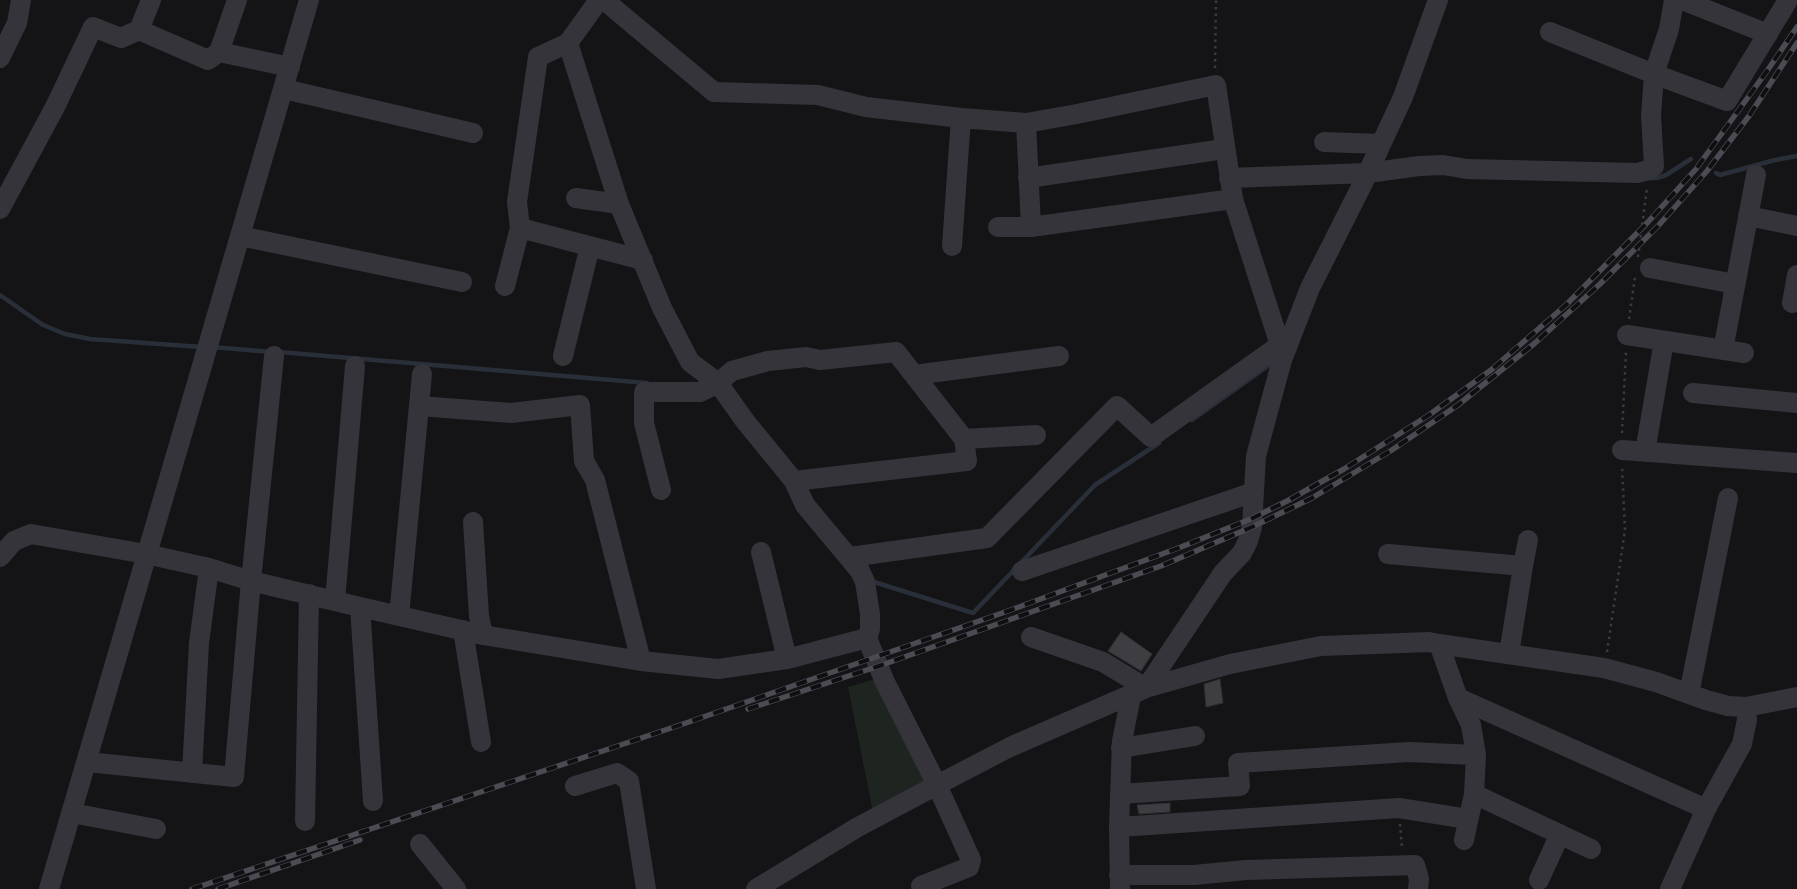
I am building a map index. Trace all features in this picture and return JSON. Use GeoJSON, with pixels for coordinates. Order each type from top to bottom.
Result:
{"type":"FeatureCollection","features":[{"type":"Feature","properties":{"kind":"street"},"geometry":{"type":"LineString","coordinates":[[0,58],[17,23],[20,0]]}},
{"type":"Feature","properties":{"kind":"street"},"geometry":{"type":"LineString","coordinates":[[0,210],[55,106],[93,27],[121,38],[139,30],[151,0]]}},
{"type":"Feature","properties":{"kind":"street"},"geometry":{"type":"LineString","coordinates":[[139,30],[208,60],[219,52],[237,0]]}},
{"type":"Feature","properties":{"kind":"street"},"geometry":{"type":"LineString","coordinates":[[49,889],[309,0]]}},
{"type":"Feature","properties":{"kind":"street"},"geometry":{"type":"LineString","coordinates":[[1418,889],[1419,879],[1415,865],[1246,870],[1119,882],[1118,827],[1122,748],[1138,692],[1223,573],[1242,552],[1248,541],[1252,528],[1256,456],[1283,351],[1310,288],[1368,173],[1403,96],[1438,0]]}},
{"type":"Feature","properties":{"kind":"street"},"geometry":{"type":"LineString","coordinates":[[1229,178],[1368,173],[1418,166],[1443,165],[1467,169],[1497,170],[1637,173],[1650,170],[1654,166],[1651,116],[1654,74],[1669,28],[1674,0]]}},
{"type":"Feature","properties":{"kind":"street"},"geometry":{"type":"LineString","coordinates":[[1682,0],[1768,34]]}},
{"type":"Feature","properties":{"kind":"street"},"geometry":{"type":"LineString","coordinates":[[1550,32],[1727,102],[1788,0]]}},
{"type":"Feature","properties":{"kind":"street"},"geometry":{"type":"LineString","coordinates":[[505,286],[520,228],[517,202],[538,57],[568,43],[594,2],[714,92],[818,95],[866,107],[1026,123],[1216,85],[1224,149],[1233,199],[1283,351]]}},
{"type":"Feature","properties":{"kind":"street"},"geometry":{"type":"LineString","coordinates":[[568,43],[619,204],[662,308],[690,362],[745,421],[794,481],[805,505],[858,570],[870,614],[870,629],[867,638],[885,682],[937,785],[971,860],[969,867],[945,883],[921,886]]}},
{"type":"Feature","properties":{"kind":"street"},"geometry":{"type":"LineString","coordinates":[[219,52],[290,67]]}},
{"type":"Feature","properties":{"kind":"street"},"geometry":{"type":"LineString","coordinates":[[284,89],[473,133]]}},
{"type":"Feature","properties":{"kind":"street"},"geometry":{"type":"LineString","coordinates":[[952,246],[961,118]]}},
{"type":"Feature","properties":{"kind":"street"},"geometry":{"type":"LineString","coordinates":[[1026,123],[1031,227]]}},
{"type":"Feature","properties":{"kind":"street"},"geometry":{"type":"LineString","coordinates":[[1324,142],[1381,144]]}},
{"type":"Feature","properties":{"kind":"street"},"geometry":{"type":"LineString","coordinates":[[1028,178],[1224,149]]}},
{"type":"Feature","properties":{"kind":"street"},"geometry":{"type":"LineString","coordinates":[[1723,350],[1756,175]]}},
{"type":"Feature","properties":{"kind":"street"},"geometry":{"type":"LineString","coordinates":[[576,198],[619,204]]}},
{"type":"Feature","properties":{"kind":"street"},"geometry":{"type":"LineString","coordinates":[[998,226],[1031,227],[1233,199]]}},
{"type":"Feature","properties":{"kind":"street"},"geometry":{"type":"LineString","coordinates":[[1748,216],[1797,226]]}},
{"type":"Feature","properties":{"kind":"street"},"geometry":{"type":"LineString","coordinates":[[520,228],[643,260]]}},
{"type":"Feature","properties":{"kind":"street"},"geometry":{"type":"LineString","coordinates":[[240,236],[462,282]]}},
{"type":"Feature","properties":{"kind":"street"},"geometry":{"type":"LineString","coordinates":[[563,356],[590,246]]}},
{"type":"Feature","properties":{"kind":"street"},"geometry":{"type":"LineString","coordinates":[[1641,268],[1735,284]]}},
{"type":"Feature","properties":{"kind":"street"},"geometry":{"type":"LineString","coordinates":[[1792,303],[1797,275]]}},
{"type":"Feature","properties":{"kind":"street"},"geometry":{"type":"LineString","coordinates":[[1627,335],[1744,353]]}},
{"type":"Feature","properties":{"kind":"street"},"geometry":{"type":"LineString","coordinates":[[1645,452],[1664,340]]}},
{"type":"Feature","properties":{"kind":"street"},"geometry":{"type":"LineString","coordinates":[[858,570],[987,538],[1117,406],[1151,437],[1283,351]]}},
{"type":"Feature","properties":{"kind":"street"},"geometry":{"type":"LineString","coordinates":[[661,490],[644,423],[644,392],[700,392],[712,386],[732,371],[768,361],[806,357],[820,360],[896,352],[964,439],[967,461],[794,481]]}},
{"type":"Feature","properties":{"kind":"street"},"geometry":{"type":"LineString","coordinates":[[87,762],[234,777],[251,581],[274,356]]}},
{"type":"Feature","properties":{"kind":"street"},"geometry":{"type":"LineString","coordinates":[[914,375],[1059,356]]}},
{"type":"Feature","properties":{"kind":"street"},"geometry":{"type":"LineString","coordinates":[[335,601],[355,366]]}},
{"type":"Feature","properties":{"kind":"street"},"geometry":{"type":"LineString","coordinates":[[399,616],[422,374]]}},
{"type":"Feature","properties":{"kind":"street"},"geometry":{"type":"LineString","coordinates":[[1693,393],[1797,403]]}},
{"type":"Feature","properties":{"kind":"street"},"geometry":{"type":"LineString","coordinates":[[419,406],[511,412],[580,405],[584,461],[595,480],[640,662]]}},
{"type":"Feature","properties":{"kind":"street"},"geometry":{"type":"LineString","coordinates":[[964,439],[1036,435]]}},
{"type":"Feature","properties":{"kind":"street"},"geometry":{"type":"LineString","coordinates":[[1622,450],[1797,462]]}},
{"type":"Feature","properties":{"kind":"street"},"geometry":{"type":"LineString","coordinates":[[1022,571],[1254,492]]}},
{"type":"Feature","properties":{"kind":"street"},"geometry":{"type":"LineString","coordinates":[[1688,694],[1728,498]]}},
{"type":"Feature","properties":{"kind":"street"},"geometry":{"type":"LineString","coordinates":[[472,522],[479,616],[483,635]]}},
{"type":"Feature","properties":{"kind":"street"},"geometry":{"type":"LineString","coordinates":[[0,557],[14,541],[31,534],[146,554],[208,568],[251,581],[483,635],[640,662],[718,668],[787,658],[867,638]]}},
{"type":"Feature","properties":{"kind":"street"},"geometry":{"type":"LineString","coordinates":[[1509,654],[1528,540]]}},
{"type":"Feature","properties":{"kind":"street"},"geometry":{"type":"LineString","coordinates":[[761,552],[787,658]]}},
{"type":"Feature","properties":{"kind":"street"},"geometry":{"type":"LineString","coordinates":[[1388,554],[1524,566]]}},
{"type":"Feature","properties":{"kind":"street"},"geometry":{"type":"LineString","coordinates":[[192,773],[199,643],[208,568]]}},
{"type":"Feature","properties":{"kind":"street"},"geometry":{"type":"LineString","coordinates":[[305,822],[309,594]]}},
{"type":"Feature","properties":{"kind":"street"},"geometry":{"type":"LineString","coordinates":[[360,607],[372,801]]}},
{"type":"Feature","properties":{"kind":"street"},"geometry":{"type":"LineString","coordinates":[[463,630],[481,742]]}},
{"type":"Feature","properties":{"kind":"street"},"geometry":{"type":"LineString","coordinates":[[1031,637],[1103,662],[1138,692]]}},
{"type":"Feature","properties":{"kind":"street"},"geometry":{"type":"LineString","coordinates":[[756,889],[780,883],[858,827],[1010,747],[1138,692],[1230,664],[1321,646],[1428,642],[1604,668],[1656,682],[1728,706],[1746,707],[1797,697]]}},
{"type":"Feature","properties":{"kind":"street"},"geometry":{"type":"LineString","coordinates":[[1439,644],[1458,698],[1471,725],[1476,754],[1474,794],[1464,840]]}},
{"type":"Feature","properties":{"kind":"street"},"geometry":{"type":"LineString","coordinates":[[1458,698],[1706,809]]}},
{"type":"Feature","properties":{"kind":"street"},"geometry":{"type":"LineString","coordinates":[[1670,889],[1706,809],[1742,744],[1747,720],[1746,707]]}},
{"type":"Feature","properties":{"kind":"street"},"geometry":{"type":"LineString","coordinates":[[1122,748],[1195,736]]}},
{"type":"Feature","properties":{"kind":"street"},"geometry":{"type":"LineString","coordinates":[[1120,794],[1240,786],[1238,763],[1409,752],[1476,754]]}},
{"type":"Feature","properties":{"kind":"street"},"geometry":{"type":"LineString","coordinates":[[575,786],[617,773],[629,781],[646,889]]}},
{"type":"Feature","properties":{"kind":"street"},"geometry":{"type":"LineString","coordinates":[[1474,794],[1591,849]]}},
{"type":"Feature","properties":{"kind":"street"},"geometry":{"type":"LineString","coordinates":[[1118,827],[1399,808],[1468,819]]}},
{"type":"Feature","properties":{"kind":"street"},"geometry":{"type":"LineString","coordinates":[[72,812],[156,829]]}},
{"type":"Feature","properties":{"kind":"street"},"geometry":{"type":"LineString","coordinates":[[1539,880],[1560,834]]}},
{"type":"Feature","properties":{"kind":"street"},"geometry":{"type":"LineString","coordinates":[[420,844],[456,889]]}},
{"type":"Feature","properties":{"kind":"path"},"geometry":{"type":"LineString","coordinates":[[1216,0],[1214,22],[1216,85]]}},
{"type":"Feature","properties":{"kind":"path"},"geometry":{"type":"LineString","coordinates":[[1604,668],[1625,530],[1622,450],[1627,335],[1641,268],[1648,181]]}},
{"type":"Feature","properties":{"kind":"path"},"geometry":{"type":"LineString","coordinates":[[1399,808],[1403,865]]}},
{"type":"Feature","properties":{"kind":"shaded area"},"geometry":{"type":"Polygon","coordinates":[[[876,679],[927,781],[873,812],[848,687],[876,679]]]}},
{"type":"Feature","properties":{"kind":"building"},"geometry":{"type":"Polygon","coordinates":[[[1121,632],[1152,654],[1141,671],[1108,651],[1121,632]]]}},
{"type":"Feature","properties":{"kind":"building"},"geometry":{"type":"Polygon","coordinates":[[[1220,679],[1223,703],[1206,707],[1204,684],[1220,679]]]}},
{"type":"Feature","properties":{"kind":"building"},"geometry":{"type":"Polygon","coordinates":[[[1170,803],[1170,812],[1139,814],[1137,805],[1170,803]]]}},
{"type":"Feature","properties":{"kind":"waterway"},"geometry":{"type":"LineString","coordinates":[[1716,173],[1720,175],[1797,156]]}},
{"type":"Feature","properties":{"kind":"waterway"},"geometry":{"type":"LineString","coordinates":[[1650,178],[1666,175],[1691,159]]}},
{"type":"Feature","properties":{"kind":"waterway"},"geometry":{"type":"LineString","coordinates":[[0,295],[43,325],[65,334],[90,339],[201,347]]}},
{"type":"Feature","properties":{"kind":"waterway"},"geometry":{"type":"LineString","coordinates":[[212,347],[271,352]]}},
{"type":"Feature","properties":{"kind":"waterway"},"geometry":{"type":"LineString","coordinates":[[279,352],[647,383]]}},
{"type":"Feature","properties":{"kind":"waterway"},"geometry":{"type":"LineString","coordinates":[[1192,420],[1275,361]]}},
{"type":"Feature","properties":{"kind":"waterway"},"geometry":{"type":"LineString","coordinates":[[871,581],[973,613],[1095,485],[1159,443]]}},
{"type":"Feature","properties":{"kind":"railway"},"geometry":{"type":"LineString","coordinates":[[192,889],[686,723],[1008,611],[1181,547],[1253,518],[1289,500],[1344,469],[1429,415],[1491,370],[1566,305],[1648,222],[1696,169],[1797,27]]}},
{"type":"Feature","properties":{"kind":"railway"},"geometry":{"type":"LineString","coordinates":[[748,709],[879,666],[1161,566],[1252,527],[1312,498],[1392,450],[1458,405],[1535,343],[1600,284],[1658,226],[1707,171],[1749,116],[1797,43]]}},
{"type":"Feature","properties":{"kind":"railway"},"geometry":{"type":"LineString","coordinates":[[218,889],[360,840]]}}]}
